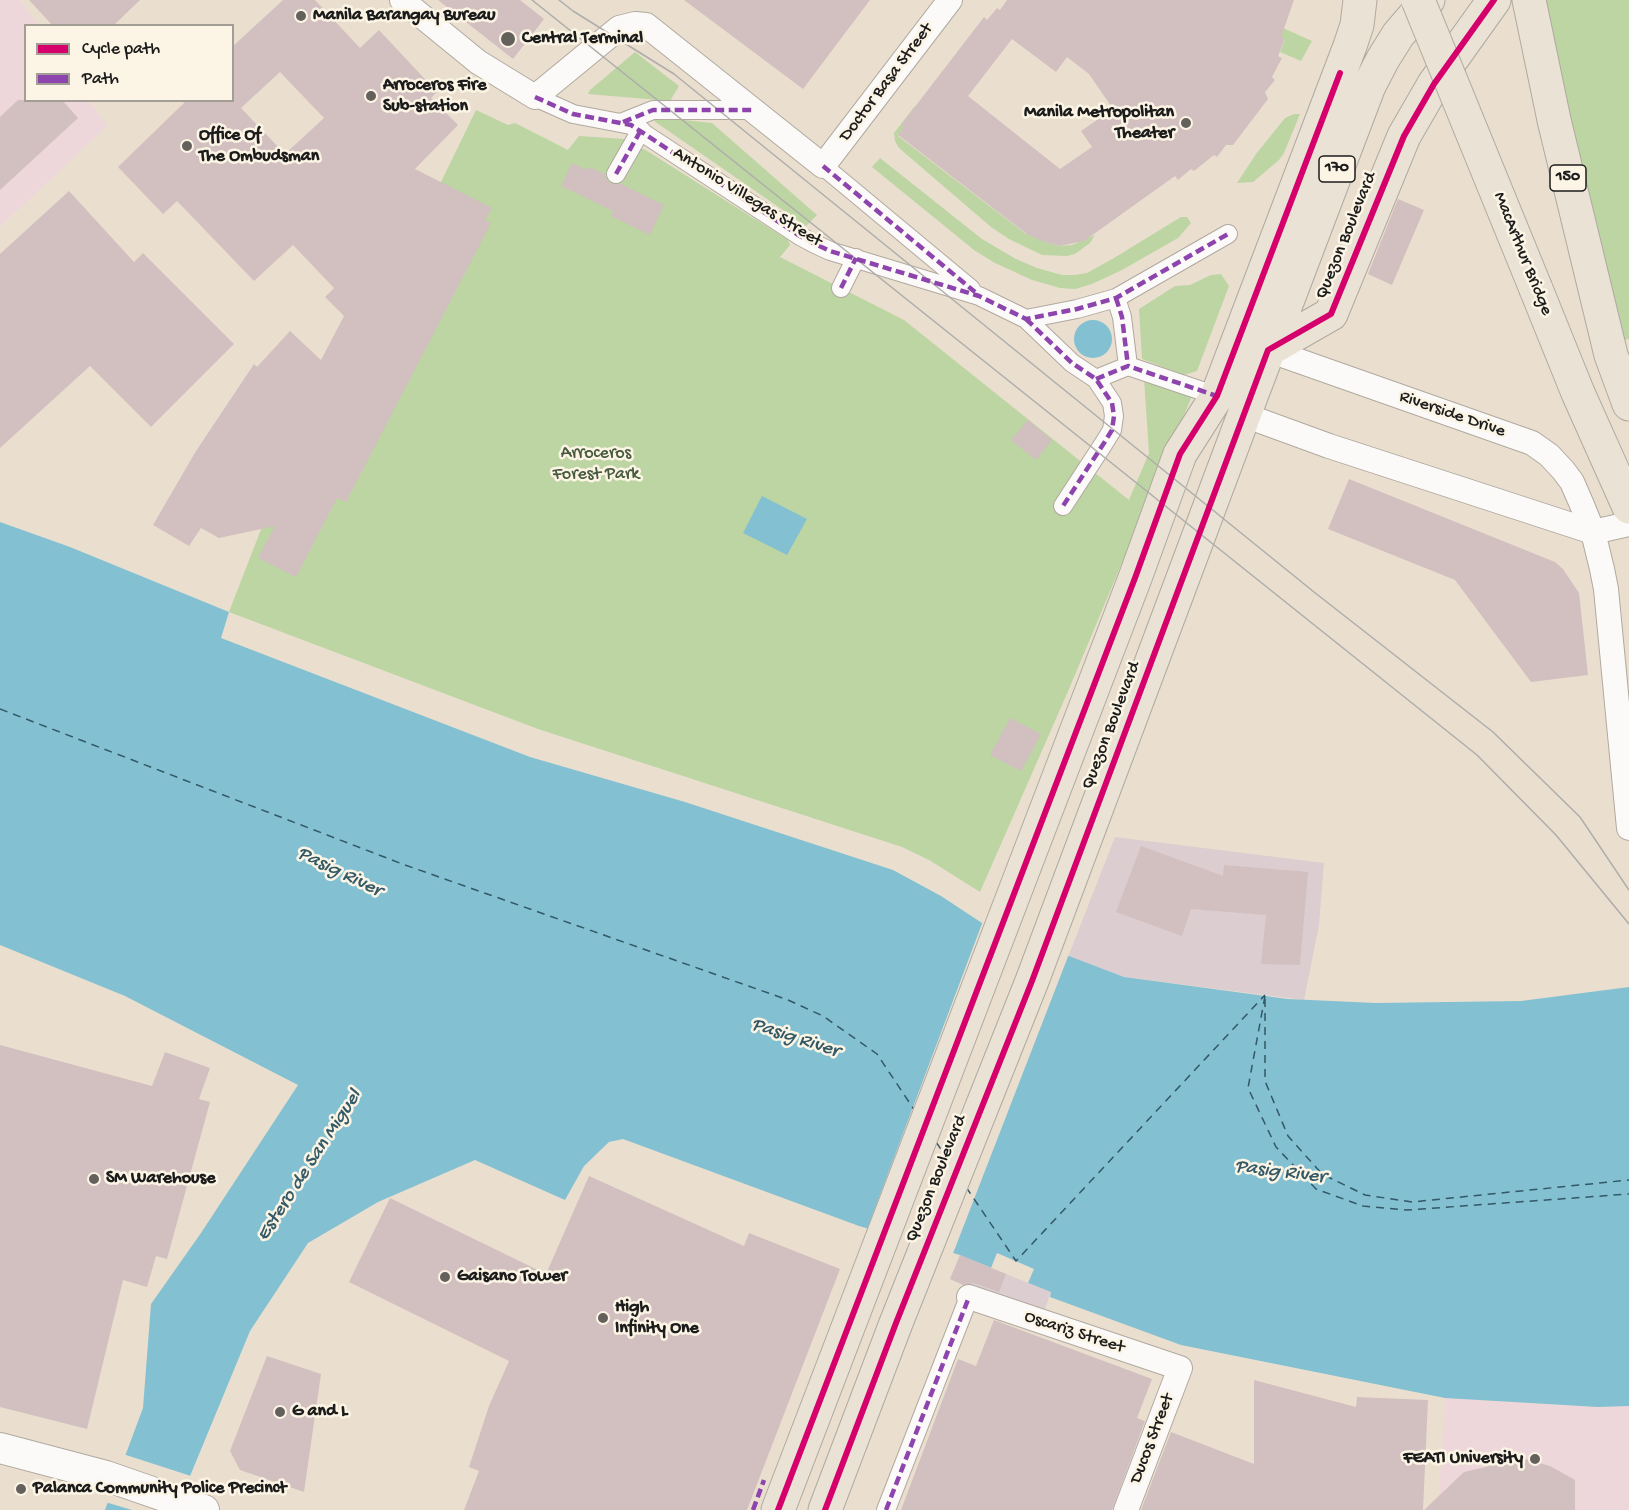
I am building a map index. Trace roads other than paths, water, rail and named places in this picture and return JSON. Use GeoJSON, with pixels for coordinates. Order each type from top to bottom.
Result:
{"type":"FeatureCollection","features":[{"type":"Feature","properties":{"kind":"main road","name":"Quezon Boulevard"},"geometry":{"type":"LineString","coordinates":[[778,1510],[1135,578],[1180,453],[1217,396],[1350,46],[1357,25],[1360,0]]}},
{"type":"Feature","properties":{"kind":"main road","name":"MacArthur Bridge"},"geometry":{"type":"LineString","coordinates":[[1418,0],[1578,393],[1629,507]]}},
{"type":"Feature","properties":{"kind":"main road","name":"Quezon Boulevard"},"geometry":{"type":"LineString","coordinates":[[825,1510],[896,1323],[1032,981],[1369,86],[1398,34],[1428,0]]}},
{"type":"Feature","properties":{"kind":"main road","name":"Quezon Boulevard"},"geometry":{"type":"LineString","coordinates":[[1268,350],[1331,314],[1404,136],[1434,84],[1494,0]]}},
{"type":"Feature","properties":{"kind":"main road","name":"150"},"geometry":{"type":"LineString","coordinates":[[1529,0],[1554,120],[1620,354],[1629,404]]}},
{"type":"Feature","properties":{"kind":"street","name":"Antonio Villegas Street"},"geometry":{"type":"LineString","coordinates":[[402,0],[478,62],[535,97],[573,114],[622,122],[641,130],[800,236],[830,251],[979,296],[1026,319],[1072,363],[1096,379],[1112,403],[1114,416],[1112,430],[1063,506]]}},
{"type":"Feature","properties":{"kind":"street","name":"Doctor Basa Street"},"geometry":{"type":"LineString","coordinates":[[823,166],[950,0]]}},
{"type":"Feature","properties":{"kind":"street","name":"Antonio Villegas Street"},"geometry":{"type":"LineString","coordinates":[[535,97],[619,28],[635,24],[646,26],[823,166],[979,296]]}},
{"type":"Feature","properties":{"kind":"street"},"geometry":{"type":"LineString","coordinates":[[622,122],[653,110],[753,110]]}},
{"type":"Feature","properties":{"kind":"street"},"geometry":{"type":"LineString","coordinates":[[616,174],[641,130]]}},
{"type":"Feature","properties":{"kind":"street"},"geometry":{"type":"LineString","coordinates":[[1026,319],[1077,309],[1116,298],[1228,234]]}},
{"type":"Feature","properties":{"kind":"street"},"geometry":{"type":"LineString","coordinates":[[841,288],[855,258]]}},
{"type":"Feature","properties":{"kind":"street"},"geometry":{"type":"LineString","coordinates":[[1116,298],[1122,317],[1128,366]]}},
{"type":"Feature","properties":{"kind":"street","name":"Riverside Drive"},"geometry":{"type":"LineString","coordinates":[[1268,350],[1532,443],[1549,455],[1572,482],[1593,532],[1606,589],[1629,828]]}},
{"type":"Feature","properties":{"kind":"street"},"geometry":{"type":"LineString","coordinates":[[1096,379],[1128,366],[1217,396]]}},
{"type":"Feature","properties":{"kind":"street"},"geometry":{"type":"LineString","coordinates":[[1244,415],[1329,446],[1593,532],[1629,524]]}},
{"type":"Feature","properties":{"kind":"street"},"geometry":{"type":"LineString","coordinates":[[886,1510],[969,1297]]}},
{"type":"Feature","properties":{"kind":"street","name":"Oscariz Street"},"geometry":{"type":"LineString","coordinates":[[969,1297],[1180,1368]]}},
{"type":"Feature","properties":{"kind":"street","name":"Ducos Street"},"geometry":{"type":"LineString","coordinates":[[1126,1510],[1180,1368]]}},
{"type":"Feature","properties":{"kind":"street"},"geometry":{"type":"LineString","coordinates":[[0,1448],[92,1472],[193,1506]]}},
{"type":"Feature","properties":{"kind":"water"},"geometry":{"type":"Polygon","coordinates":[[[1093,320],[1107,325],[1112,339],[1107,353],[1093,358],[1079,353],[1074,339],[1079,325],[1093,320]]]}},
{"type":"Feature","properties":{"kind":"water"},"geometry":{"type":"Polygon","coordinates":[[[762,496],[807,519],[787,555],[743,533],[762,496]]]}},
{"type":"Feature","properties":{"kind":"water"},"geometry":{"type":"Polygon","coordinates":[[[0,522],[70,547],[229,612],[221,638],[530,757],[685,802],[893,870],[941,896],[982,923],[1124,977],[1288,999],[1376,1003],[1521,1001],[1629,987],[1629,1406],[1598,1407],[1445,1398],[1181,1345],[1050,1297],[1051,1292],[960,1255],[859,1226],[623,1139],[609,1142],[584,1166],[565,1200],[475,1160],[378,1202],[308,1243],[250,1331],[176,1510],[105,1510],[143,1408],[151,1304],[201,1233],[298,1085],[125,996],[0,945],[0,522]]]}},
{"type":"Feature","properties":{"kind":"tram line"},"geometry":{"type":"LineString","coordinates":[[532,0],[1477,755],[1556,835],[1629,924]]}},
{"type":"Feature","properties":{"kind":"tram line"},"geometry":{"type":"LineString","coordinates":[[559,0],[674,74],[1314,592],[1493,732],[1580,817],[1629,890]]}},
{"type":"Feature","properties":{"kind":"place","name":"Manila Barangay Bureau"},"geometry":{"type":"Point","coordinates":[301,16]}},
{"type":"Feature","properties":{"kind":"place","name":"Central Terminal"},"geometry":{"type":"Point","coordinates":[508,39]}},
{"type":"Feature","properties":{"kind":"place","name":"Arroceros Fire Sub-station"},"geometry":{"type":"Point","coordinates":[371,96]}},
{"type":"Feature","properties":{"kind":"place","name":"Manila Metropolitan Theater"},"geometry":{"type":"Point","coordinates":[1186,123]}},
{"type":"Feature","properties":{"kind":"place","name":"Office Of The Ombudsman"},"geometry":{"type":"Point","coordinates":[187,146]}},
{"type":"Feature","properties":{"kind":"place","name":"SM Warehouse"},"geometry":{"type":"Point","coordinates":[94,1179]}},
{"type":"Feature","properties":{"kind":"place","name":"Gaisano Tower"},"geometry":{"type":"Point","coordinates":[445,1277]}},
{"type":"Feature","properties":{"kind":"place","name":"High Infinity One"},"geometry":{"type":"Point","coordinates":[603,1318]}},
{"type":"Feature","properties":{"kind":"place","name":"G and L"},"geometry":{"type":"Point","coordinates":[280,1412]}},
{"type":"Feature","properties":{"kind":"place","name":"FEATI University"},"geometry":{"type":"Point","coordinates":[1535,1459]}},
{"type":"Feature","properties":{"kind":"place","name":"Palanca Community Police Precinct"},"geometry":{"type":"Point","coordinates":[21,1489]}},
{"type":"Feature","properties":{"kind":"park label","name":"Arroceros Forest Park"},"geometry":{"type":"Point","coordinates":[596,464]}},
{"type":"Feature","properties":{"kind":"water label","name":"Pasig River"},"geometry":{"type":"Point","coordinates":[339,873]}},
{"type":"Feature","properties":{"kind":"water label","name":"Pasig River"},"geometry":{"type":"Point","coordinates":[795,1039]}},
{"type":"Feature","properties":{"kind":"water label","name":"Estero de San Miguel"},"geometry":{"type":"Point","coordinates":[310,1166]}},
{"type":"Feature","properties":{"kind":"water label","name":"Pasig River"},"geometry":{"type":"Point","coordinates":[1280,1173]}}]}
